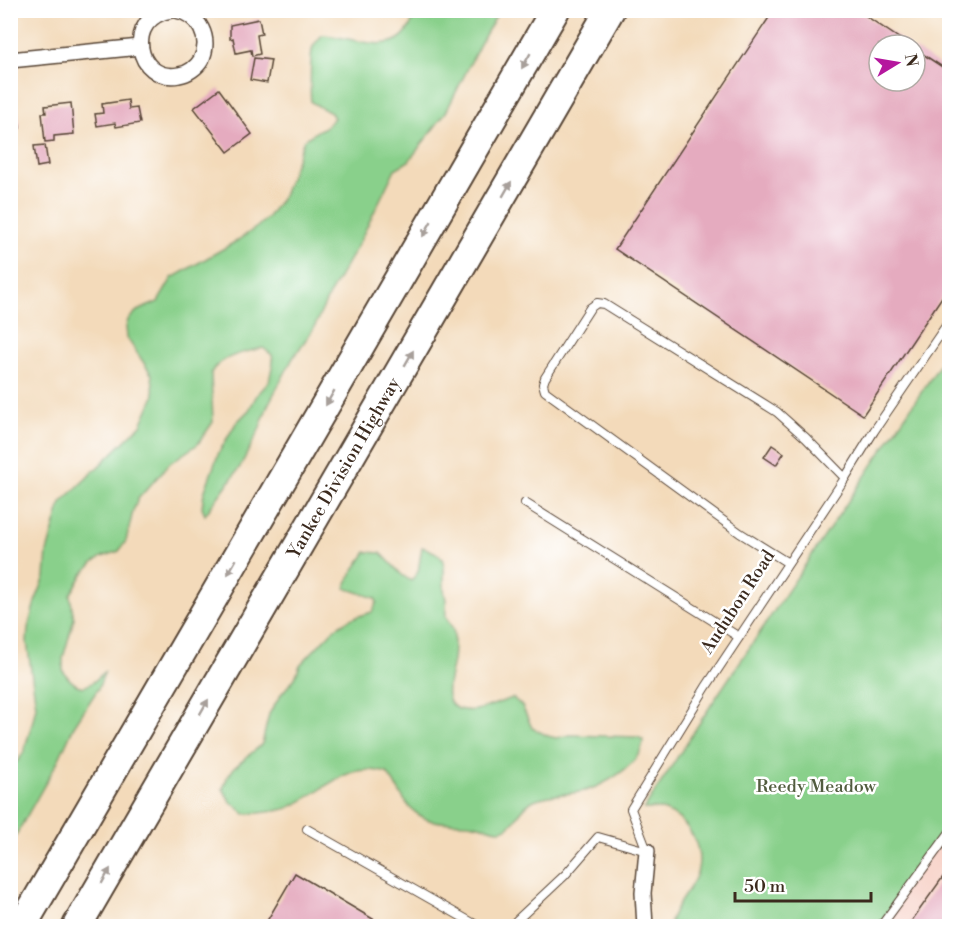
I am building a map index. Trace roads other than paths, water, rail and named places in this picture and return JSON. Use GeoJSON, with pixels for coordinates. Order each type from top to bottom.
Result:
{"type":"FeatureCollection","features":[{"type":"Feature","properties":{"kind":"highway"},"geometry":{"type":"LineString","coordinates":[[22,927],[555,10]]}},
{"type":"Feature","properties":{"kind":"highway","name":"Yankee Division Highway"},"geometry":{"type":"LineString","coordinates":[[77,927],[610,10]]}},
{"type":"Feature","properties":{"kind":"street"},"geometry":{"type":"LineString","coordinates":[[171,10],[156,15],[147,23],[141,34],[140,47],[148,65],[164,75],[183,74],[199,63],[204,52],[204,33],[193,17],[176,10]]}},
{"type":"Feature","properties":{"kind":"street"},"geometry":{"type":"LineString","coordinates":[[10,60],[140,47]]}},
{"type":"Feature","properties":{"kind":"street","name":"Audubon Road"},"geometry":{"type":"LineString","coordinates":[[645,927],[643,893],[647,851]]}},
{"type":"Feature","properties":{"kind":"lane"},"geometry":{"type":"LineString","coordinates":[[788,563],[740,533],[545,390],[543,384],[545,378],[590,308],[597,303],[604,304],[777,412],[806,438],[844,478]]}},
{"type":"Feature","properties":{"kind":"lane","name":"Audubon Road"},"geometry":{"type":"LineString","coordinates":[[647,851],[632,809],[739,637],[950,320]]}},
{"type":"Feature","properties":{"kind":"lane"},"geometry":{"type":"LineString","coordinates":[[525,503],[739,637]]}},
{"type":"Feature","properties":{"kind":"lane"},"geometry":{"type":"LineString","coordinates":[[307,829],[478,927]]}},
{"type":"Feature","properties":{"kind":"lane"},"geometry":{"type":"LineString","coordinates":[[881,927],[950,832]]}},
{"type":"Feature","properties":{"kind":"lane"},"geometry":{"type":"LineString","coordinates":[[516,921],[565,875],[598,837],[647,851]]}},
{"type":"Feature","properties":{"kind":"park label","name":"Reedy Meadow"},"geometry":{"type":"Point","coordinates":[816,786]}}]}
